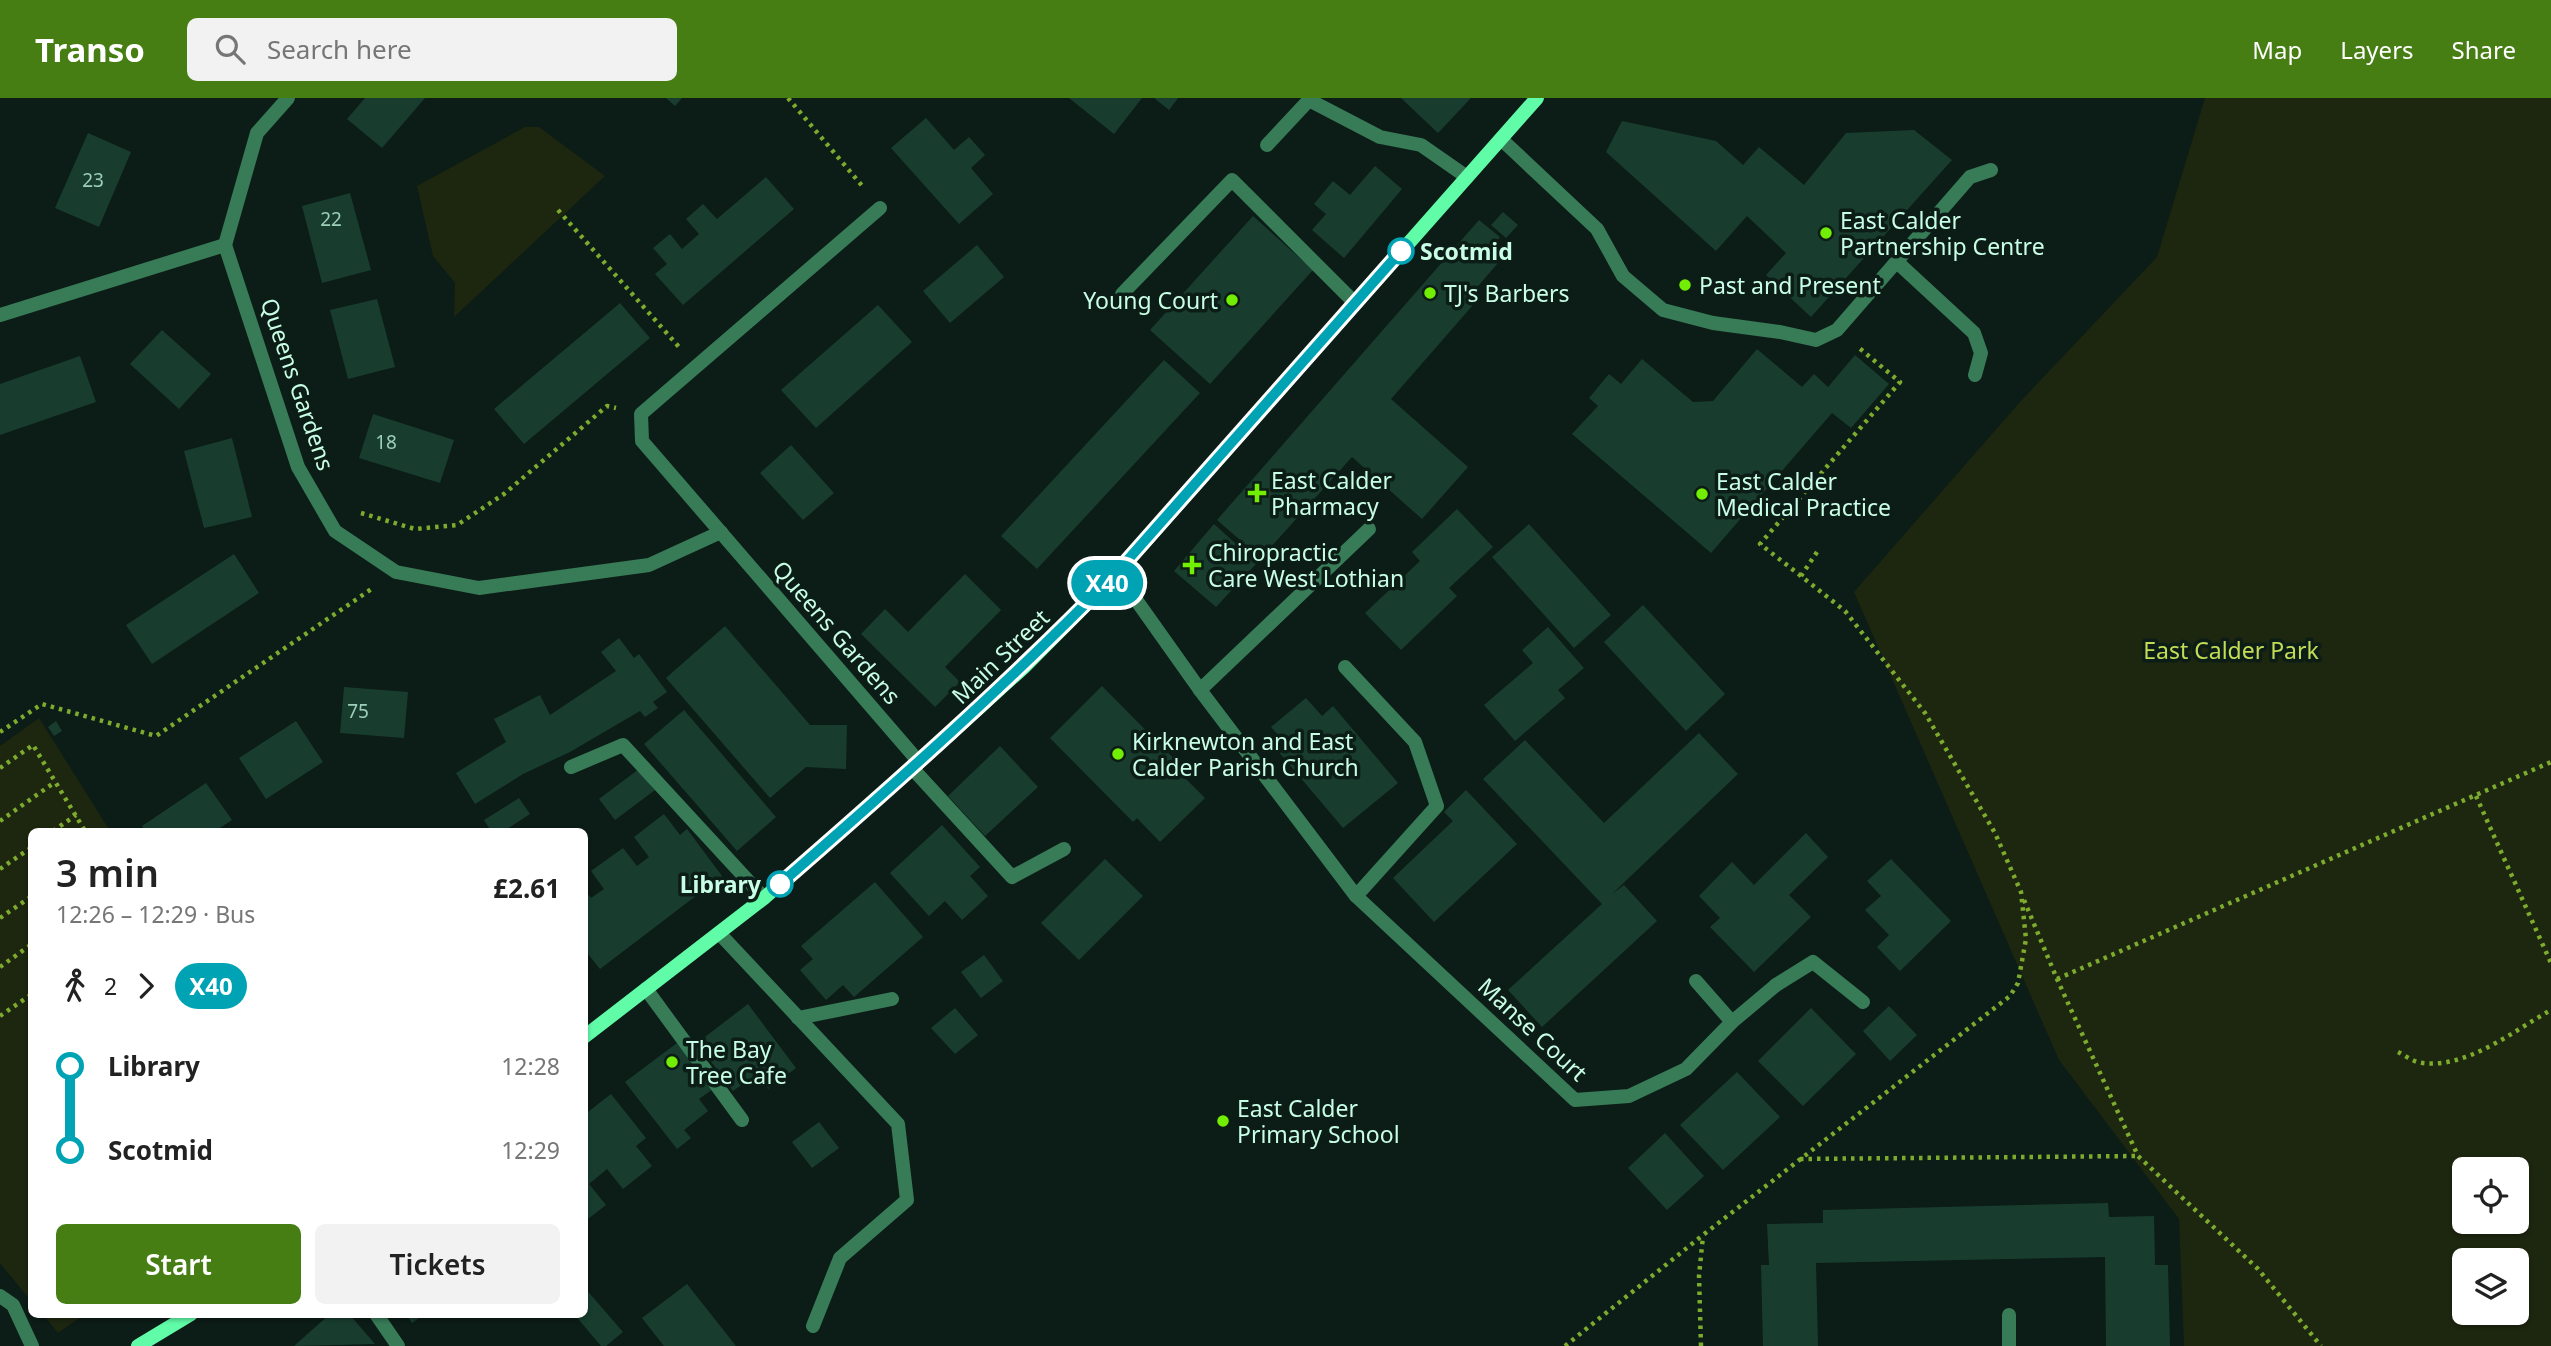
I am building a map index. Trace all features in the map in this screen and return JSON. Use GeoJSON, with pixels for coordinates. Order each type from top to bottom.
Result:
{"type":"FeatureCollection","features":[{"type":"Feature","properties":{"kind":"main road","name":"Main Street"},"geometry":{"type":"LineString","coordinates":[[588,1034],[764,898],[1024,667],[1117,572],[1536,98]]}},
{"type":"Feature","properties":{"kind":"main road"},"geometry":{"type":"LineString","coordinates":[[138,1346],[184,1318]]}},
{"type":"Feature","properties":{"kind":"street"},"geometry":{"type":"LineString","coordinates":[[0,315],[225,245],[257,133],[288,98]]}},
{"type":"Feature","properties":{"kind":"street"},"geometry":{"type":"LineString","coordinates":[[1266,145],[1309,100],[1380,137],[1421,145],[1467,177]]}},
{"type":"Feature","properties":{"kind":"street"},"geometry":{"type":"LineString","coordinates":[[1502,139],[1597,229],[1623,276],[1664,310],[1713,323],[1780,332],[1815,340],[1837,330],[1970,177],[1991,170]]}},
{"type":"Feature","properties":{"kind":"street"},"geometry":{"type":"LineString","coordinates":[[1122,294],[1232,180],[1354,303]]}},
{"type":"Feature","properties":{"kind":"street"},"geometry":{"type":"LineString","coordinates":[[641,414],[880,208]]}},
{"type":"Feature","properties":{"kind":"street","name":"Queens Gardens"},"geometry":{"type":"LineString","coordinates":[[225,245],[298,467],[335,531],[396,572],[479,588],[649,565],[721,532]]}},
{"type":"Feature","properties":{"kind":"street"},"geometry":{"type":"LineString","coordinates":[[1897,262],[1973,334],[1981,353],[1975,375]]}},
{"type":"Feature","properties":{"kind":"street","name":"Queens Gardens"},"geometry":{"type":"LineString","coordinates":[[641,414],[642,441],[1012,877],[1064,849]]}},
{"type":"Feature","properties":{"kind":"street"},"geometry":{"type":"LineString","coordinates":[[1200,690],[1369,529]]}},
{"type":"Feature","properties":{"kind":"street","name":"Manse Court"},"geometry":{"type":"LineString","coordinates":[[1117,572],[1200,690],[1356,896],[1575,1100],[1629,1096],[1686,1069],[1732,1021],[1776,985],[1813,962],[1863,1002]]}},
{"type":"Feature","properties":{"kind":"street"},"geometry":{"type":"LineString","coordinates":[[1345,667],[1415,742],[1437,806],[1356,896]]}},
{"type":"Feature","properties":{"kind":"street"},"geometry":{"type":"LineString","coordinates":[[571,767],[623,745],[764,898]]}},
{"type":"Feature","properties":{"kind":"street"},"geometry":{"type":"LineString","coordinates":[[719,933],[898,1124],[906,1200],[840,1258],[813,1326]]}},
{"type":"Feature","properties":{"kind":"street"},"geometry":{"type":"LineString","coordinates":[[1696,981],[1732,1021]]}},
{"type":"Feature","properties":{"kind":"street"},"geometry":{"type":"LineString","coordinates":[[646,989],[742,1120]]}},
{"type":"Feature","properties":{"kind":"street"},"geometry":{"type":"LineString","coordinates":[[798,1018],[892,999]]}},
{"type":"Feature","properties":{"kind":"street"},"geometry":{"type":"LineString","coordinates":[[0,1296],[13,1305],[32,1346]]}},
{"type":"Feature","properties":{"kind":"street"},"geometry":{"type":"LineString","coordinates":[[2009,1315],[2009,1346]]}},
{"type":"Feature","properties":{"kind":"street"},"geometry":{"type":"LineString","coordinates":[[379,1318],[398,1346]]}},
{"type":"Feature","properties":{"kind":"path"},"geometry":{"type":"LineString","coordinates":[[788,98],[880,208]]}},
{"type":"Feature","properties":{"kind":"path"},"geometry":{"type":"LineString","coordinates":[[558,210],[696,366]]}},
{"type":"Feature","properties":{"kind":"path"},"geometry":{"type":"LineString","coordinates":[[1801,576],[1760,544],[1900,382],[1837,330]]}},
{"type":"Feature","properties":{"kind":"path"},"geometry":{"type":"LineString","coordinates":[[359,513],[415,529],[457,525],[504,494],[607,406],[641,414]]}},
{"type":"Feature","properties":{"kind":"path"},"geometry":{"type":"LineString","coordinates":[[0,732],[42,704],[156,736],[396,572]]}},
{"type":"Feature","properties":{"kind":"path"},"geometry":{"type":"LineString","coordinates":[[0,768],[33,745],[83,828]]}},
{"type":"Feature","properties":{"kind":"path"},"geometry":{"type":"LineString","coordinates":[[2057,979],[2551,762]]}},
{"type":"Feature","properties":{"kind":"path"},"geometry":{"type":"LineString","coordinates":[[0,821],[55,782]]}},
{"type":"Feature","properties":{"kind":"path"},"geometry":{"type":"LineString","coordinates":[[2476,796],[2551,963]]}},
{"type":"Feature","properties":{"kind":"path"},"geometry":{"type":"LineString","coordinates":[[58,828],[76,816]]}},
{"type":"Feature","properties":{"kind":"path"},"geometry":{"type":"LineString","coordinates":[[0,869],[28,850]]}},
{"type":"Feature","properties":{"kind":"path"},"geometry":{"type":"LineString","coordinates":[[2021,892],[2057,979],[2138,1156],[2258,1269],[2321,1346]]}},
{"type":"Feature","properties":{"kind":"path"},"geometry":{"type":"LineString","coordinates":[[0,918],[28,899]]}},
{"type":"Feature","properties":{"kind":"path"},"geometry":{"type":"LineString","coordinates":[[0,967],[28,947]]}},
{"type":"Feature","properties":{"kind":"path"},"geometry":{"type":"LineString","coordinates":[[0,1016],[28,997]]}},
{"type":"Feature","properties":{"kind":"path"},"geometry":{"type":"LineString","coordinates":[[2398,1052],[2417,1062],[2439,1063],[2467,1058],[2551,1010]]}},
{"type":"Feature","properties":{"kind":"path"},"geometry":{"type":"LineString","coordinates":[[1800,1159],[2138,1156]]}},
{"type":"Feature","properties":{"kind":"path"},"geometry":{"type":"LineString","coordinates":[[1701,1346],[1699,1276],[1703,1235]]}},
{"type":"Feature","properties":{"kind":"green space","name":"East Calder Park"},"geometry":{"type":"Polygon","coordinates":[[[2205,98],[2551,98],[2551,1346],[2184,1346],[2179,1219],[2059,1060],[1854,592],[2019,403],[2157,257],[2205,98]]]}},
{"type":"Feature","properties":{"kind":"green space"},"geometry":{"type":"Polygon","coordinates":[[[525,127],[539,127],[605,176],[454,317],[455,283],[433,256],[417,186],[525,127]]]}},
{"type":"Feature","properties":{"kind":"green space"},"geometry":{"type":"Polygon","coordinates":[[[39,718],[108,828],[28,828],[28,1297],[0,1263],[0,746],[39,718]]]}},
{"type":"Feature","properties":{"kind":"green space"},"geometry":{"type":"Polygon","coordinates":[[[46,1318],[79,1318],[58,1333],[46,1318]]]}},
{"type":"Feature","properties":{"kind":"building"},"geometry":{"type":"Polygon","coordinates":[[[365,98],[425,98],[382,148],[347,119],[365,98]]]}},
{"type":"Feature","properties":{"kind":"building"},"geometry":{"type":"Polygon","coordinates":[[[666,98],[682,98],[675,106],[666,98]]]}},
{"type":"Feature","properties":{"kind":"building"},"geometry":{"type":"Polygon","coordinates":[[[1069,98],[1142,98],[1114,134],[1069,98]]]}},
{"type":"Feature","properties":{"kind":"building"},"geometry":{"type":"Polygon","coordinates":[[[1154,98],[1178,98],[1169,110],[1154,98]]]}},
{"type":"Feature","properties":{"kind":"building"},"geometry":{"type":"Polygon","coordinates":[[[1401,98],[1471,98],[1438,133],[1401,98]]]}},
{"type":"Feature","properties":{"kind":"building"},"geometry":{"type":"Polygon","coordinates":[[[926,118],[954,150],[969,137],[985,155],[971,168],[993,194],[959,224],[891,148],[926,118]]]}},
{"type":"Feature","properties":{"kind":"building","name":"East Calder Partnership Centre"},"geometry":{"type":"Polygon","coordinates":[[[1622,121],[1716,141],[1743,165],[1759,147],[1804,185],[1846,133],[1914,130],[1952,160],[1811,317],[1766,275],[1786,253],[1747,216],[1716,251],[1606,152],[1622,121]]]}},
{"type":"Feature","properties":{"kind":"building"},"geometry":{"type":"Polygon","coordinates":[[[88,133],[131,152],[99,227],[55,208],[88,133]]]}},
{"type":"Feature","properties":{"kind":"building"},"geometry":{"type":"Polygon","coordinates":[[[1375,166],[1402,189],[1344,258],[1312,230],[1326,214],[1314,204],[1333,181],[1350,195],[1375,166]]]}},
{"type":"Feature","properties":{"kind":"building"},"geometry":{"type":"Polygon","coordinates":[[[766,177],[794,209],[683,305],[655,274],[667,264],[653,248],[670,234],[682,249],[699,234],[686,219],[703,204],[717,219],[766,177]]]}},
{"type":"Feature","properties":{"kind":"building"},"geometry":{"type":"Polygon","coordinates":[[[350,193],[371,270],[322,283],[302,206],[350,193]]]}},
{"type":"Feature","properties":{"kind":"building"},"geometry":{"type":"Polygon","coordinates":[[[1503,212],[1518,225],[1506,238],[1491,225],[1503,212]]]}},
{"type":"Feature","properties":{"kind":"building","name":"Young Court"},"geometry":{"type":"Polygon","coordinates":[[[1253,216],[1313,270],[1210,384],[1150,330],[1253,216]]]}},
{"type":"Feature","properties":{"kind":"building"},"geometry":{"type":"Polygon","coordinates":[[[1479,220],[1500,237],[1493,246],[1504,256],[1467,299],[1473,305],[1391,399],[1468,467],[1422,519],[1352,457],[1261,558],[1217,520],[1479,220]]]}},
{"type":"Feature","properties":{"kind":"building"},"geometry":{"type":"Polygon","coordinates":[[[977,245],[1004,277],[950,323],[923,291],[977,245]]]}},
{"type":"Feature","properties":{"kind":"building"},"geometry":{"type":"Polygon","coordinates":[[[377,299],[395,367],[348,379],[330,310],[377,299]]]}},
{"type":"Feature","properties":{"kind":"building"},"geometry":{"type":"Polygon","coordinates":[[[620,303],[650,338],[524,444],[494,409],[620,303]]]}},
{"type":"Feature","properties":{"kind":"building"},"geometry":{"type":"Polygon","coordinates":[[[878,305],[912,342],[816,428],[781,390],[878,305]]]}},
{"type":"Feature","properties":{"kind":"building"},"geometry":{"type":"Polygon","coordinates":[[[162,330],[211,374],[179,409],[130,364],[162,330]]]}},
{"type":"Feature","properties":{"kind":"building","name":"East Calder Medical Practice"},"geometry":{"type":"Polygon","coordinates":[[[1757,349],[1802,387],[1814,374],[1828,387],[1855,355],[1889,384],[1851,428],[1832,413],[1711,553],[1572,434],[1598,406],[1589,398],[1609,374],[1621,384],[1642,359],[1693,402],[1713,401],[1757,349]]]}},
{"type":"Feature","properties":{"kind":"building"},"geometry":{"type":"Polygon","coordinates":[[[80,356],[96,402],[0,435],[0,384],[80,356]]]}},
{"type":"Feature","properties":{"kind":"building"},"geometry":{"type":"Polygon","coordinates":[[[1164,360],[1200,393],[1037,569],[1001,536],[1164,360]]]}},
{"type":"Feature","properties":{"kind":"building"},"geometry":{"type":"Polygon","coordinates":[[[373,414],[454,440],[440,483],[359,458],[373,414]]]}},
{"type":"Feature","properties":{"kind":"building"},"geometry":{"type":"Polygon","coordinates":[[[232,438],[252,517],[204,528],[184,451],[232,438]]]}},
{"type":"Feature","properties":{"kind":"building"},"geometry":{"type":"Polygon","coordinates":[[[791,445],[834,493],[803,520],[760,473],[791,445]]]}},
{"type":"Feature","properties":{"kind":"building"},"geometry":{"type":"Polygon","coordinates":[[[1457,509],[1493,547],[1449,588],[1457,596],[1401,650],[1365,613],[1420,561],[1412,552],[1457,509]]]}},
{"type":"Feature","properties":{"kind":"building"},"geometry":{"type":"Polygon","coordinates":[[[1214,524],[1257,563],[1216,607],[1174,571],[1214,524]]]}},
{"type":"Feature","properties":{"kind":"building"},"geometry":{"type":"Polygon","coordinates":[[[1529,524],[1611,615],[1574,648],[1492,557],[1529,524]]]}},
{"type":"Feature","properties":{"kind":"building"},"geometry":{"type":"Polygon","coordinates":[[[234,554],[259,593],[152,664],[126,625],[234,554]]]}},
{"type":"Feature","properties":{"kind":"building"},"geometry":{"type":"Polygon","coordinates":[[[965,574],[1001,610],[945,667],[960,682],[935,707],[861,634],[885,609],[908,632],[965,574]]]}},
{"type":"Feature","properties":{"kind":"building"},"geometry":{"type":"Polygon","coordinates":[[[1643,605],[1725,694],[1686,731],[1604,642],[1643,605]]]}},
{"type":"Feature","properties":{"kind":"building"},"geometry":{"type":"Polygon","coordinates":[[[725,626],[810,725],[847,725],[846,769],[806,767],[770,798],[666,678],[725,626]]]}},
{"type":"Feature","properties":{"kind":"building"},"geometry":{"type":"Polygon","coordinates":[[[1548,627],[1584,668],[1558,690],[1565,698],[1515,741],[1484,705],[1533,663],[1522,650],[1548,627]]]}},
{"type":"Feature","properties":{"kind":"building"},"geometry":{"type":"Polygon","coordinates":[[[619,638],[634,658],[639,654],[667,692],[653,702],[658,708],[645,717],[640,711],[570,752],[523,774],[475,804],[456,773],[506,742],[494,719],[540,695],[550,715],[616,671],[601,652],[619,638]]]}},
{"type":"Feature","properties":{"kind":"building","name":"Kirknewton and East Calder Parish Church"},"geometry":{"type":"Polygon","coordinates":[[[1102,686],[1185,770],[1181,774],[1205,798],[1160,842],[1137,818],[1133,822],[1050,738],[1102,686]]]}},
{"type":"Feature","properties":{"kind":"building"},"geometry":{"type":"Polygon","coordinates":[[[344,687],[408,692],[404,738],[340,733],[344,687]]]}},
{"type":"Feature","properties":{"kind":"building"},"geometry":{"type":"Polygon","coordinates":[[[1306,698],[1322,716],[1333,706],[1398,783],[1343,828],[1278,751],[1286,744],[1271,727],[1306,698]]]}},
{"type":"Feature","properties":{"kind":"building"},"geometry":{"type":"Polygon","coordinates":[[[684,710],[776,817],[737,851],[644,744],[684,710]]]}},
{"type":"Feature","properties":{"kind":"building"},"geometry":{"type":"Polygon","coordinates":[[[56,721],[62,731],[54,736],[48,727],[56,721]]]}},
{"type":"Feature","properties":{"kind":"building"},"geometry":{"type":"Polygon","coordinates":[[[296,721],[323,762],[266,799],[239,758],[296,721]]]}},
{"type":"Feature","properties":{"kind":"building"},"geometry":{"type":"Polygon","coordinates":[[[1699,733],[1738,774],[1612,894],[1624,885],[1657,921],[1542,1027],[1508,990],[1602,904],[1483,779],[1525,740],[1604,823],[1699,733]]]}},
{"type":"Feature","properties":{"kind":"building"},"geometry":{"type":"Polygon","coordinates":[[[1000,746],[1038,787],[985,836],[948,796],[1000,746]]]}},
{"type":"Feature","properties":{"kind":"building"},"geometry":{"type":"Polygon","coordinates":[[[639,769],[655,790],[615,820],[599,799],[639,769]]]}},
{"type":"Feature","properties":{"kind":"building"},"geometry":{"type":"Polygon","coordinates":[[[206,783],[232,820],[220,828],[142,826],[206,783]]]}},
{"type":"Feature","properties":{"kind":"building"},"geometry":{"type":"Polygon","coordinates":[[[1466,790],[1517,844],[1434,922],[1393,878],[1453,821],[1444,812],[1466,790]]]}},
{"type":"Feature","properties":{"kind":"building"},"geometry":{"type":"Polygon","coordinates":[[[519,798],[530,814],[509,828],[489,828],[484,820],[519,798]]]}},
{"type":"Feature","properties":{"kind":"building"},"geometry":{"type":"Polygon","coordinates":[[[664,814],[680,835],[687,829],[722,876],[600,969],[588,954],[588,894],[591,898],[604,889],[591,871],[623,848],[637,866],[649,857],[634,837],[664,814]]]}},
{"type":"Feature","properties":{"kind":"building"},"geometry":{"type":"Polygon","coordinates":[[[942,825],[980,867],[970,876],[988,896],[962,920],[945,901],[929,916],[890,873],[942,825]]]}},
{"type":"Feature","properties":{"kind":"building"},"geometry":{"type":"Polygon","coordinates":[[[1806,833],[1828,857],[1789,895],[1811,917],[1754,972],[1710,927],[1720,918],[1699,896],[1732,862],[1754,885],[1806,833]]]}},
{"type":"Feature","properties":{"kind":"building"},"geometry":{"type":"Polygon","coordinates":[[[1105,859],[1143,896],[1079,960],[1041,923],[1105,859]]]}},
{"type":"Feature","properties":{"kind":"building"},"geometry":{"type":"Polygon","coordinates":[[[1891,859],[1951,921],[1900,971],[1877,947],[1889,935],[1865,910],[1881,896],[1867,881],[1891,859]]]}},
{"type":"Feature","properties":{"kind":"building"},"geometry":{"type":"Polygon","coordinates":[[[875,882],[923,937],[854,997],[843,985],[826,1000],[800,970],[813,959],[801,946],[875,882]]]}},
{"type":"Feature","properties":{"kind":"building"},"geometry":{"type":"Polygon","coordinates":[[[984,955],[1003,981],[981,998],[961,972],[984,955]]]}},
{"type":"Feature","properties":{"kind":"building"},"geometry":{"type":"Polygon","coordinates":[[[748,1004],[796,1068],[768,1089],[757,1074],[733,1091],[697,1043],[748,1004]]]}},
{"type":"Feature","properties":{"kind":"building"},"geometry":{"type":"Polygon","coordinates":[[[1889,1006],[1917,1035],[1890,1061],[1863,1031],[1889,1006]]]}},
{"type":"Feature","properties":{"kind":"building"},"geometry":{"type":"Polygon","coordinates":[[[955,1008],[978,1035],[955,1054],[931,1028],[955,1008]]]}},
{"type":"Feature","properties":{"kind":"building"},"geometry":{"type":"Polygon","coordinates":[[[1811,1008],[1856,1054],[1803,1106],[1758,1061],[1811,1008]]]}},
{"type":"Feature","properties":{"kind":"building"},"geometry":{"type":"Polygon","coordinates":[[[677,1043],[713,1089],[699,1099],[708,1111],[684,1130],[691,1138],[677,1149],[625,1082],[677,1043]]]}},
{"type":"Feature","properties":{"kind":"building"},"geometry":{"type":"Polygon","coordinates":[[[1737,1072],[1780,1117],[1723,1170],[1680,1125],[1737,1072]]]}},
{"type":"Feature","properties":{"kind":"building"},"geometry":{"type":"Polygon","coordinates":[[[611,1094],[646,1138],[636,1146],[652,1166],[623,1189],[607,1169],[589,1184],[606,1205],[588,1219],[588,1112],[611,1094]]]}},
{"type":"Feature","properties":{"kind":"building"},"geometry":{"type":"Polygon","coordinates":[[[819,1122],[839,1148],[812,1168],[792,1142],[819,1122]]]}},
{"type":"Feature","properties":{"kind":"building"},"geometry":{"type":"Polygon","coordinates":[[[1665,1133],[1704,1176],[1667,1210],[1628,1168],[1665,1133]]]}},
{"type":"Feature","properties":{"kind":"building"},"geometry":{"type":"Polygon","coordinates":[[[2108,1203],[2109,1217],[2154,1216],[2155,1265],[2168,1265],[2170,1346],[2106,1346],[2105,1257],[1816,1263],[1818,1346],[1763,1346],[1761,1265],[1769,1265],[1767,1224],[1823,1223],[1823,1210],[2108,1203]]]}},
{"type":"Feature","properties":{"kind":"building"},"geometry":{"type":"Polygon","coordinates":[[[687,1284],[736,1346],[664,1346],[642,1318],[687,1284]]]}},
{"type":"Feature","properties":{"kind":"building"},"geometry":{"type":"Polygon","coordinates":[[[588,1292],[623,1332],[606,1346],[601,1346],[577,1318],[588,1318],[588,1292]]]}},
{"type":"Feature","properties":{"kind":"building"},"geometry":{"type":"Polygon","coordinates":[[[326,1318],[352,1318],[375,1344],[294,1346],[326,1318]]]}},
{"type":"Feature","properties":{"kind":"bus line","name":"X40"},"geometry":{"type":"LineString","coordinates":[[780,884],[1024,667],[1082,608],[1117,572],[1401,251]]}},
{"type":"Feature","properties":{"kind":"place","name":"East Calder Partnership Centre"},"geometry":{"type":"Point","coordinates":[1826,233]}},
{"type":"Feature","properties":{"kind":"place","name":"Scotmid"},"geometry":{"type":"Point","coordinates":[1401,251]}},
{"type":"Feature","properties":{"kind":"place","name":"Past and Present"},"geometry":{"type":"Point","coordinates":[1685,285]}},
{"type":"Feature","properties":{"kind":"place","name":"TJ's Barbers"},"geometry":{"type":"Point","coordinates":[1430,293]}},
{"type":"Feature","properties":{"kind":"place","name":"Young Court"},"geometry":{"type":"Point","coordinates":[1232,300]}},
{"type":"Feature","properties":{"kind":"place","name":"East Calder Pharmacy"},"geometry":{"type":"Point","coordinates":[1257,493]}},
{"type":"Feature","properties":{"kind":"place","name":"East Calder Medical Practice"},"geometry":{"type":"Point","coordinates":[1702,494]}},
{"type":"Feature","properties":{"kind":"place","name":"Chiropractic Care West Lothian"},"geometry":{"type":"Point","coordinates":[1192,565]}},
{"type":"Feature","properties":{"kind":"place","name":"Kirknewton and East Calder Parish Church"},"geometry":{"type":"Point","coordinates":[1118,754]}},
{"type":"Feature","properties":{"kind":"place","name":"Library"},"geometry":{"type":"Point","coordinates":[780,884]}},
{"type":"Feature","properties":{"kind":"place","name":"The Bay Tree Cafe"},"geometry":{"type":"Point","coordinates":[672,1062]}},
{"type":"Feature","properties":{"kind":"place","name":"East Calder Primary School"},"geometry":{"type":"Point","coordinates":[1223,1121]}}]}
